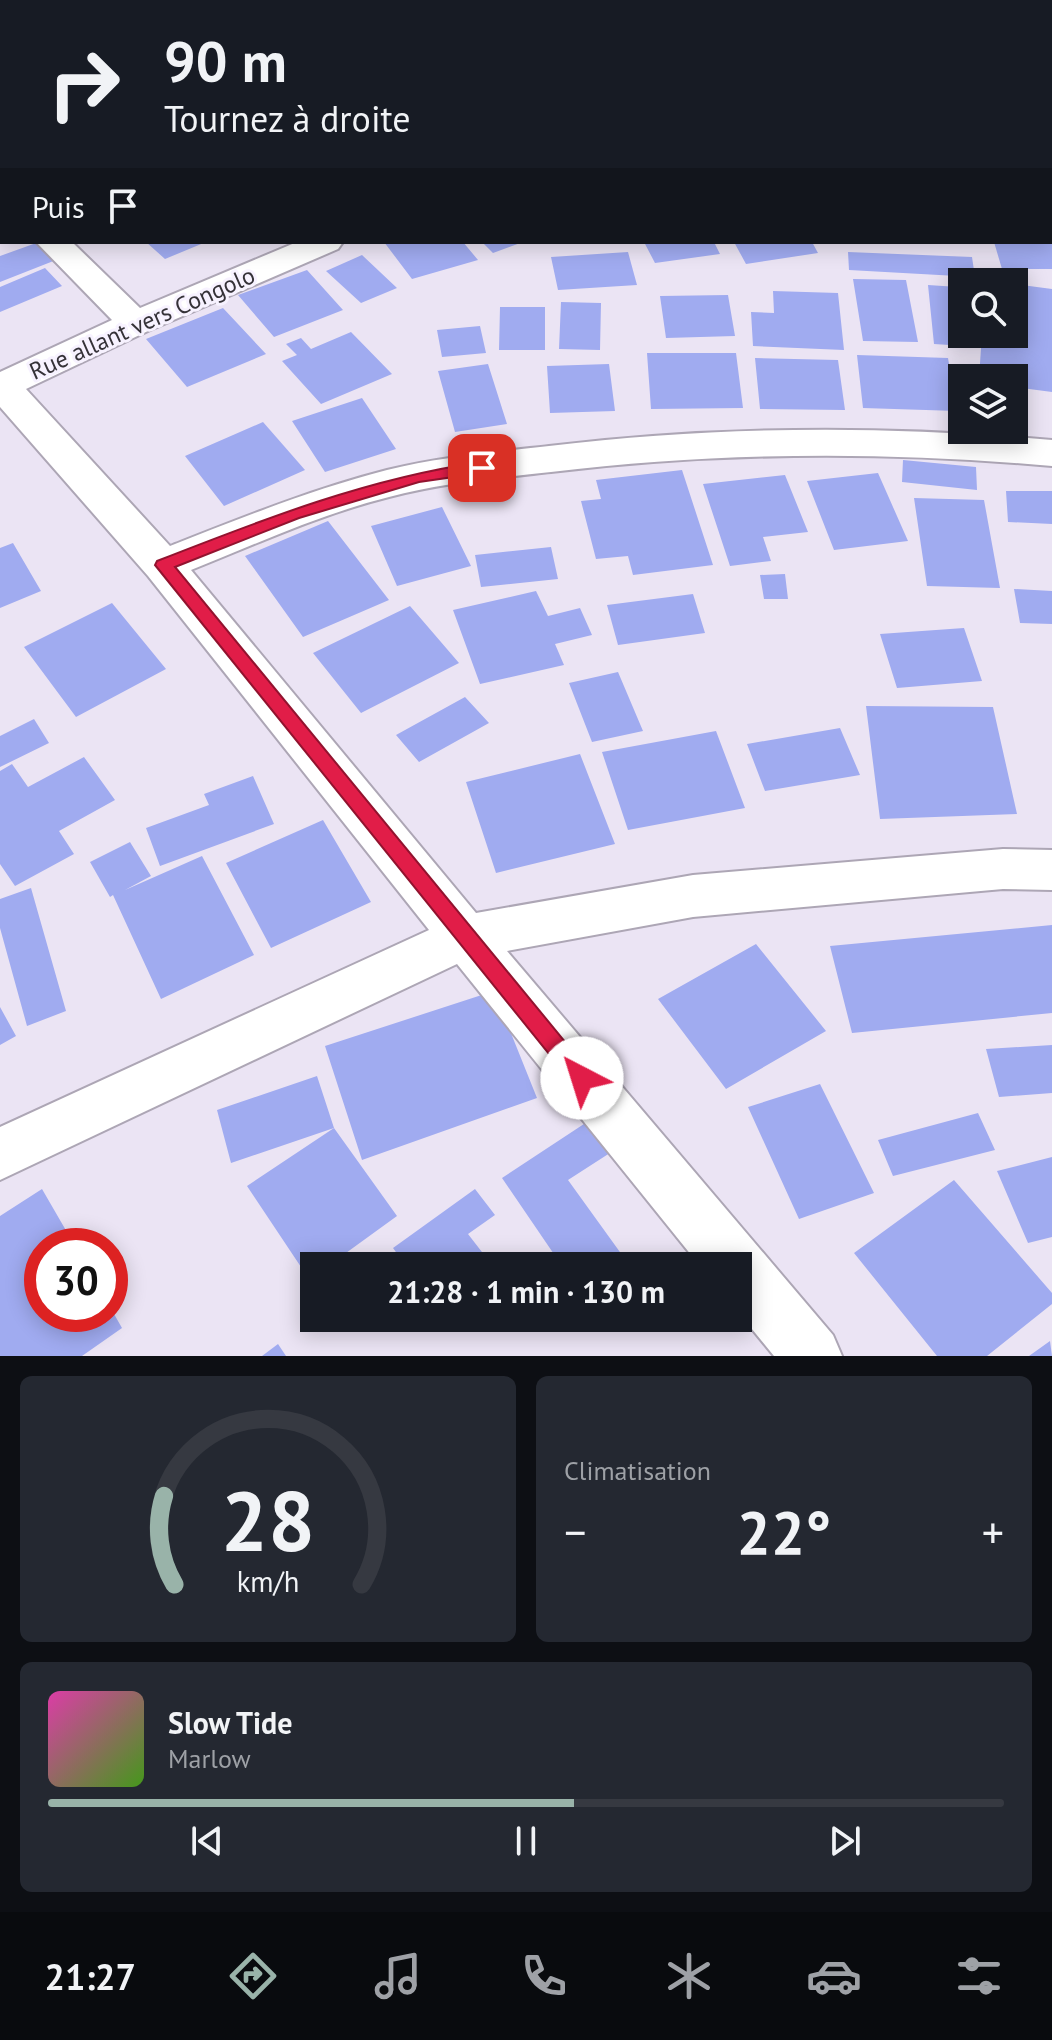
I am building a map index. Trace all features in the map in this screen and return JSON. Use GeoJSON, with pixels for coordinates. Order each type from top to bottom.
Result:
{"type":"FeatureCollection","features":[{"type":"Feature","properties":{"kind":"street"},"geometry":{"type":"LineString","coordinates":[[55,244],[135,323]]}},
{"type":"Feature","properties":{"kind":"street","name":"Rue allant vers Congolo"},"geometry":{"type":"LineString","coordinates":[[1,386],[135,323],[321,244]]}},
{"type":"Feature","properties":{"kind":"street"},"geometry":{"type":"LineString","coordinates":[[1,386],[163,565],[726,1252]]}},
{"type":"Feature","properties":{"kind":"street"},"geometry":{"type":"LineString","coordinates":[[163,565],[293,514],[419,477],[609,451],[778,443],[987,446],[1052,453]]}},
{"type":"Feature","properties":{"kind":"street"},"geometry":{"type":"LineString","coordinates":[[0,1154],[465,937],[693,896],[1003,869],[1052,870]]}},
{"type":"Feature","properties":{"kind":"street"},"geometry":{"type":"LineString","coordinates":[[752,1283],[812,1356]]}},
{"type":"Feature","properties":{"kind":"building"},"geometry":{"type":"Polygon","coordinates":[[[41,244],[56,260],[0,282],[0,256],[41,244]]]}},
{"type":"Feature","properties":{"kind":"building"},"geometry":{"type":"Polygon","coordinates":[[[148,244],[201,244],[165,259],[148,244]]]}},
{"type":"Feature","properties":{"kind":"building"},"geometry":{"type":"Polygon","coordinates":[[[386,244],[465,244],[478,260],[412,279],[386,244]]]}},
{"type":"Feature","properties":{"kind":"building"},"geometry":{"type":"Polygon","coordinates":[[[484,244],[518,244],[493,253],[484,244]]]}},
{"type":"Feature","properties":{"kind":"building"},"geometry":{"type":"Polygon","coordinates":[[[645,244],[715,244],[720,254],[655,263],[645,244]]]}},
{"type":"Feature","properties":{"kind":"building"},"geometry":{"type":"Polygon","coordinates":[[[735,244],[813,244],[818,253],[746,264],[735,244]]]}},
{"type":"Feature","properties":{"kind":"building"},"geometry":{"type":"Polygon","coordinates":[[[995,244],[1052,244],[1052,269],[1002,268],[995,244]]]}},
{"type":"Feature","properties":{"kind":"building"},"geometry":{"type":"Polygon","coordinates":[[[628,252],[637,285],[558,290],[551,257],[628,252]]]}},
{"type":"Feature","properties":{"kind":"building"},"geometry":{"type":"Polygon","coordinates":[[[848,252],[972,257],[974,268],[948,268],[948,276],[849,270],[848,252]]]}},
{"type":"Feature","properties":{"kind":"building"},"geometry":{"type":"Polygon","coordinates":[[[362,255],[397,288],[361,303],[326,271],[362,255]]]}},
{"type":"Feature","properties":{"kind":"building"},"geometry":{"type":"Polygon","coordinates":[[[45,268],[62,286],[0,312],[0,287],[45,268]]]}},
{"type":"Feature","properties":{"kind":"building"},"geometry":{"type":"Polygon","coordinates":[[[307,270],[343,310],[274,337],[238,295],[307,270]]]}},
{"type":"Feature","properties":{"kind":"building"},"geometry":{"type":"Polygon","coordinates":[[[853,279],[906,280],[918,342],[863,341],[853,279]]]}},
{"type":"Feature","properties":{"kind":"building"},"geometry":{"type":"Polygon","coordinates":[[[928,285],[948,286],[948,345],[934,344],[928,285]]]}},
{"type":"Feature","properties":{"kind":"building"},"geometry":{"type":"Polygon","coordinates":[[[1028,286],[1052,289],[1052,392],[1028,389],[1028,364],[980,364],[981,348],[1028,348],[1028,286]]]}},
{"type":"Feature","properties":{"kind":"building"},"geometry":{"type":"Polygon","coordinates":[[[773,291],[838,293],[844,350],[753,346],[751,312],[774,313],[773,291]]]}},
{"type":"Feature","properties":{"kind":"building"},"geometry":{"type":"Polygon","coordinates":[[[728,295],[735,336],[666,338],[660,296],[728,295]]]}},
{"type":"Feature","properties":{"kind":"building"},"geometry":{"type":"Polygon","coordinates":[[[561,302],[601,303],[600,350],[559,349],[561,302]]]}},
{"type":"Feature","properties":{"kind":"building"},"geometry":{"type":"Polygon","coordinates":[[[500,307],[545,307],[545,350],[499,350],[500,307]]]}},
{"type":"Feature","properties":{"kind":"building"},"geometry":{"type":"Polygon","coordinates":[[[223,308],[266,354],[187,387],[146,339],[223,308]]]}},
{"type":"Feature","properties":{"kind":"building"},"geometry":{"type":"Polygon","coordinates":[[[480,326],[486,353],[442,357],[437,330],[480,326]]]}},
{"type":"Feature","properties":{"kind":"building"},"geometry":{"type":"Polygon","coordinates":[[[351,332],[392,374],[321,404],[282,361],[297,355],[286,344],[301,338],[311,349],[351,332]]]}},
{"type":"Feature","properties":{"kind":"building"},"geometry":{"type":"Polygon","coordinates":[[[647,353],[736,353],[743,408],[651,409],[647,353]]]}},
{"type":"Feature","properties":{"kind":"building"},"geometry":{"type":"Polygon","coordinates":[[[857,355],[948,358],[948,411],[863,408],[857,355]]]}},
{"type":"Feature","properties":{"kind":"building"},"geometry":{"type":"Polygon","coordinates":[[[755,358],[838,360],[845,410],[760,409],[755,358]]]}},
{"type":"Feature","properties":{"kind":"building"},"geometry":{"type":"Polygon","coordinates":[[[488,364],[507,424],[455,432],[438,371],[488,364]]]}},
{"type":"Feature","properties":{"kind":"building"},"geometry":{"type":"Polygon","coordinates":[[[609,364],[615,411],[550,413],[547,366],[609,364]]]}},
{"type":"Feature","properties":{"kind":"building"},"geometry":{"type":"Polygon","coordinates":[[[362,398],[396,449],[325,472],[292,421],[362,398]]]}},
{"type":"Feature","properties":{"kind":"building"},"geometry":{"type":"Polygon","coordinates":[[[263,422],[305,470],[224,506],[185,456],[263,422]]]}},
{"type":"Feature","properties":{"kind":"building"},"geometry":{"type":"Polygon","coordinates":[[[903,460],[976,467],[977,490],[902,482],[903,460]]]}},
{"type":"Feature","properties":{"kind":"building"},"geometry":{"type":"Polygon","coordinates":[[[682,470],[713,565],[633,575],[628,556],[596,559],[581,501],[601,499],[596,480],[682,470]]]}},
{"type":"Feature","properties":{"kind":"building"},"geometry":{"type":"Polygon","coordinates":[[[878,473],[908,541],[834,550],[807,481],[878,473]]]}},
{"type":"Feature","properties":{"kind":"building"},"geometry":{"type":"Polygon","coordinates":[[[785,475],[808,532],[763,537],[771,561],[730,566],[703,484],[785,475]]]}},
{"type":"Feature","properties":{"kind":"building"},"geometry":{"type":"Polygon","coordinates":[[[1006,491],[1052,491],[1052,524],[1008,522],[1006,491]]]}},
{"type":"Feature","properties":{"kind":"building"},"geometry":{"type":"Polygon","coordinates":[[[914,498],[984,500],[1000,588],[927,586],[914,498]]]}},
{"type":"Feature","properties":{"kind":"building"},"geometry":{"type":"Polygon","coordinates":[[[442,507],[471,566],[397,586],[371,526],[442,507]]]}},
{"type":"Feature","properties":{"kind":"building"},"geometry":{"type":"Polygon","coordinates":[[[328,521],[389,600],[303,637],[245,556],[328,521]]]}},
{"type":"Feature","properties":{"kind":"building"},"geometry":{"type":"Polygon","coordinates":[[[13,543],[41,591],[0,608],[0,548],[13,543]]]}},
{"type":"Feature","properties":{"kind":"building"},"geometry":{"type":"Polygon","coordinates":[[[551,547],[558,579],[481,587],[475,555],[551,547]]]}},
{"type":"Feature","properties":{"kind":"building"},"geometry":{"type":"Polygon","coordinates":[[[785,574],[788,599],[764,599],[760,575],[785,574]]]}},
{"type":"Feature","properties":{"kind":"building"},"geometry":{"type":"Polygon","coordinates":[[[1014,589],[1052,591],[1052,624],[1020,623],[1014,589]]]}},
{"type":"Feature","properties":{"kind":"building"},"geometry":{"type":"Polygon","coordinates":[[[536,591],[548,616],[580,608],[592,635],[555,644],[564,665],[480,684],[453,610],[536,591]]]}},
{"type":"Feature","properties":{"kind":"building"},"geometry":{"type":"Polygon","coordinates":[[[693,594],[705,633],[618,645],[607,605],[693,594]]]}},
{"type":"Feature","properties":{"kind":"building"},"geometry":{"type":"Polygon","coordinates":[[[112,603],[166,669],[76,717],[24,647],[112,603]]]}},
{"type":"Feature","properties":{"kind":"building"},"geometry":{"type":"Polygon","coordinates":[[[410,606],[459,663],[361,713],[313,653],[410,606]]]}},
{"type":"Feature","properties":{"kind":"building"},"geometry":{"type":"Polygon","coordinates":[[[964,628],[982,681],[897,688],[880,634],[964,628]]]}},
{"type":"Feature","properties":{"kind":"building"},"geometry":{"type":"Polygon","coordinates":[[[618,672],[643,731],[592,742],[569,683],[618,672]]]}},
{"type":"Feature","properties":{"kind":"building"},"geometry":{"type":"Polygon","coordinates":[[[465,697],[489,723],[419,762],[396,735],[465,697]]]}},
{"type":"Feature","properties":{"kind":"building"},"geometry":{"type":"Polygon","coordinates":[[[866,706],[993,707],[1017,814],[880,819],[866,706]]]}},
{"type":"Feature","properties":{"kind":"building"},"geometry":{"type":"Polygon","coordinates":[[[34,719],[49,743],[0,767],[0,736],[34,719]]]}},
{"type":"Feature","properties":{"kind":"building"},"geometry":{"type":"Polygon","coordinates":[[[840,728],[860,775],[765,791],[747,744],[840,728]]]}},
{"type":"Feature","properties":{"kind":"building"},"geometry":{"type":"Polygon","coordinates":[[[716,731],[745,808],[628,830],[602,752],[716,731]]]}},
{"type":"Feature","properties":{"kind":"building"},"geometry":{"type":"Polygon","coordinates":[[[580,754],[615,844],[496,873],[466,782],[580,754]]]}},
{"type":"Feature","properties":{"kind":"building"},"geometry":{"type":"Polygon","coordinates":[[[84,757],[115,800],[59,831],[74,854],[15,886],[0,864],[0,771],[12,764],[28,787],[84,757]]]}},
{"type":"Feature","properties":{"kind":"building"},"geometry":{"type":"Polygon","coordinates":[[[253,776],[274,824],[160,866],[146,828],[209,805],[204,794],[253,776]]]}},
{"type":"Feature","properties":{"kind":"building"},"geometry":{"type":"Polygon","coordinates":[[[323,820],[371,902],[271,948],[226,863],[323,820]]]}},
{"type":"Feature","properties":{"kind":"building"},"geometry":{"type":"Polygon","coordinates":[[[130,842],[151,876],[125,890],[202,856],[254,955],[161,999],[113,895],[110,897],[90,862],[130,842]]]}},
{"type":"Feature","properties":{"kind":"building"},"geometry":{"type":"Polygon","coordinates":[[[31,888],[66,1011],[27,1026],[0,928],[0,899],[31,888]]]}},
{"type":"Feature","properties":{"kind":"building"},"geometry":{"type":"Polygon","coordinates":[[[1052,925],[1052,1013],[852,1033],[830,946],[1052,925]]]}},
{"type":"Feature","properties":{"kind":"building"},"geometry":{"type":"Polygon","coordinates":[[[756,944],[826,1031],[726,1089],[658,999],[756,944]]]}},
{"type":"Feature","properties":{"kind":"building"},"geometry":{"type":"Polygon","coordinates":[[[494,991],[537,1098],[362,1160],[325,1046],[494,991]]]}},
{"type":"Feature","properties":{"kind":"building"},"geometry":{"type":"Polygon","coordinates":[[[0,1007],[16,1036],[0,1045],[0,1007]]]}},
{"type":"Feature","properties":{"kind":"building"},"geometry":{"type":"Polygon","coordinates":[[[1052,1045],[1052,1093],[999,1097],[986,1049],[1052,1045]]]}},
{"type":"Feature","properties":{"kind":"building"},"geometry":{"type":"Polygon","coordinates":[[[317,1076],[334,1128],[231,1163],[217,1110],[317,1076]]]}},
{"type":"Feature","properties":{"kind":"building"},"geometry":{"type":"Polygon","coordinates":[[[820,1084],[874,1193],[799,1219],[748,1107],[820,1084]]]}},
{"type":"Feature","properties":{"kind":"building"},"geometry":{"type":"Polygon","coordinates":[[[978,1113],[995,1150],[893,1176],[878,1140],[978,1113]]]}},
{"type":"Feature","properties":{"kind":"building"},"geometry":{"type":"Polygon","coordinates":[[[590,1120],[613,1151],[568,1180],[620,1252],[552,1252],[502,1178],[590,1120]]]}},
{"type":"Feature","properties":{"kind":"building"},"geometry":{"type":"Polygon","coordinates":[[[334,1128],[397,1216],[347,1252],[300,1252],[300,1266],[247,1186],[334,1128]]]}},
{"type":"Feature","properties":{"kind":"building"},"geometry":{"type":"Polygon","coordinates":[[[1052,1157],[1052,1237],[1028,1243],[997,1171],[1052,1157]]]}},
{"type":"Feature","properties":{"kind":"building"},"geometry":{"type":"Polygon","coordinates":[[[954,1180],[1052,1293],[1052,1304],[987,1356],[937,1356],[854,1253],[954,1180]]]}},
{"type":"Feature","properties":{"kind":"building"},"geometry":{"type":"Polygon","coordinates":[[[42,1189],[65,1228],[24,1228],[24,1332],[116,1332],[82,1356],[0,1356],[0,1216],[42,1189]]]}},
{"type":"Feature","properties":{"kind":"building"},"geometry":{"type":"Polygon","coordinates":[[[475,1189],[495,1215],[468,1234],[482,1252],[396,1252],[393,1248],[475,1189]]]}},
{"type":"Feature","properties":{"kind":"building"},"geometry":{"type":"Polygon","coordinates":[[[1050,1341],[1052,1356],[1029,1356],[1050,1341]]]}},
{"type":"Feature","properties":{"kind":"building"},"geometry":{"type":"Polygon","coordinates":[[[278,1344],[286,1356],[262,1356],[278,1344]]]}},
{"type":"Feature","properties":{"kind":"route"},"geometry":{"type":"LineString","coordinates":[[482,468],[419,477],[293,514],[163,565],[582,1078]]}}]}
